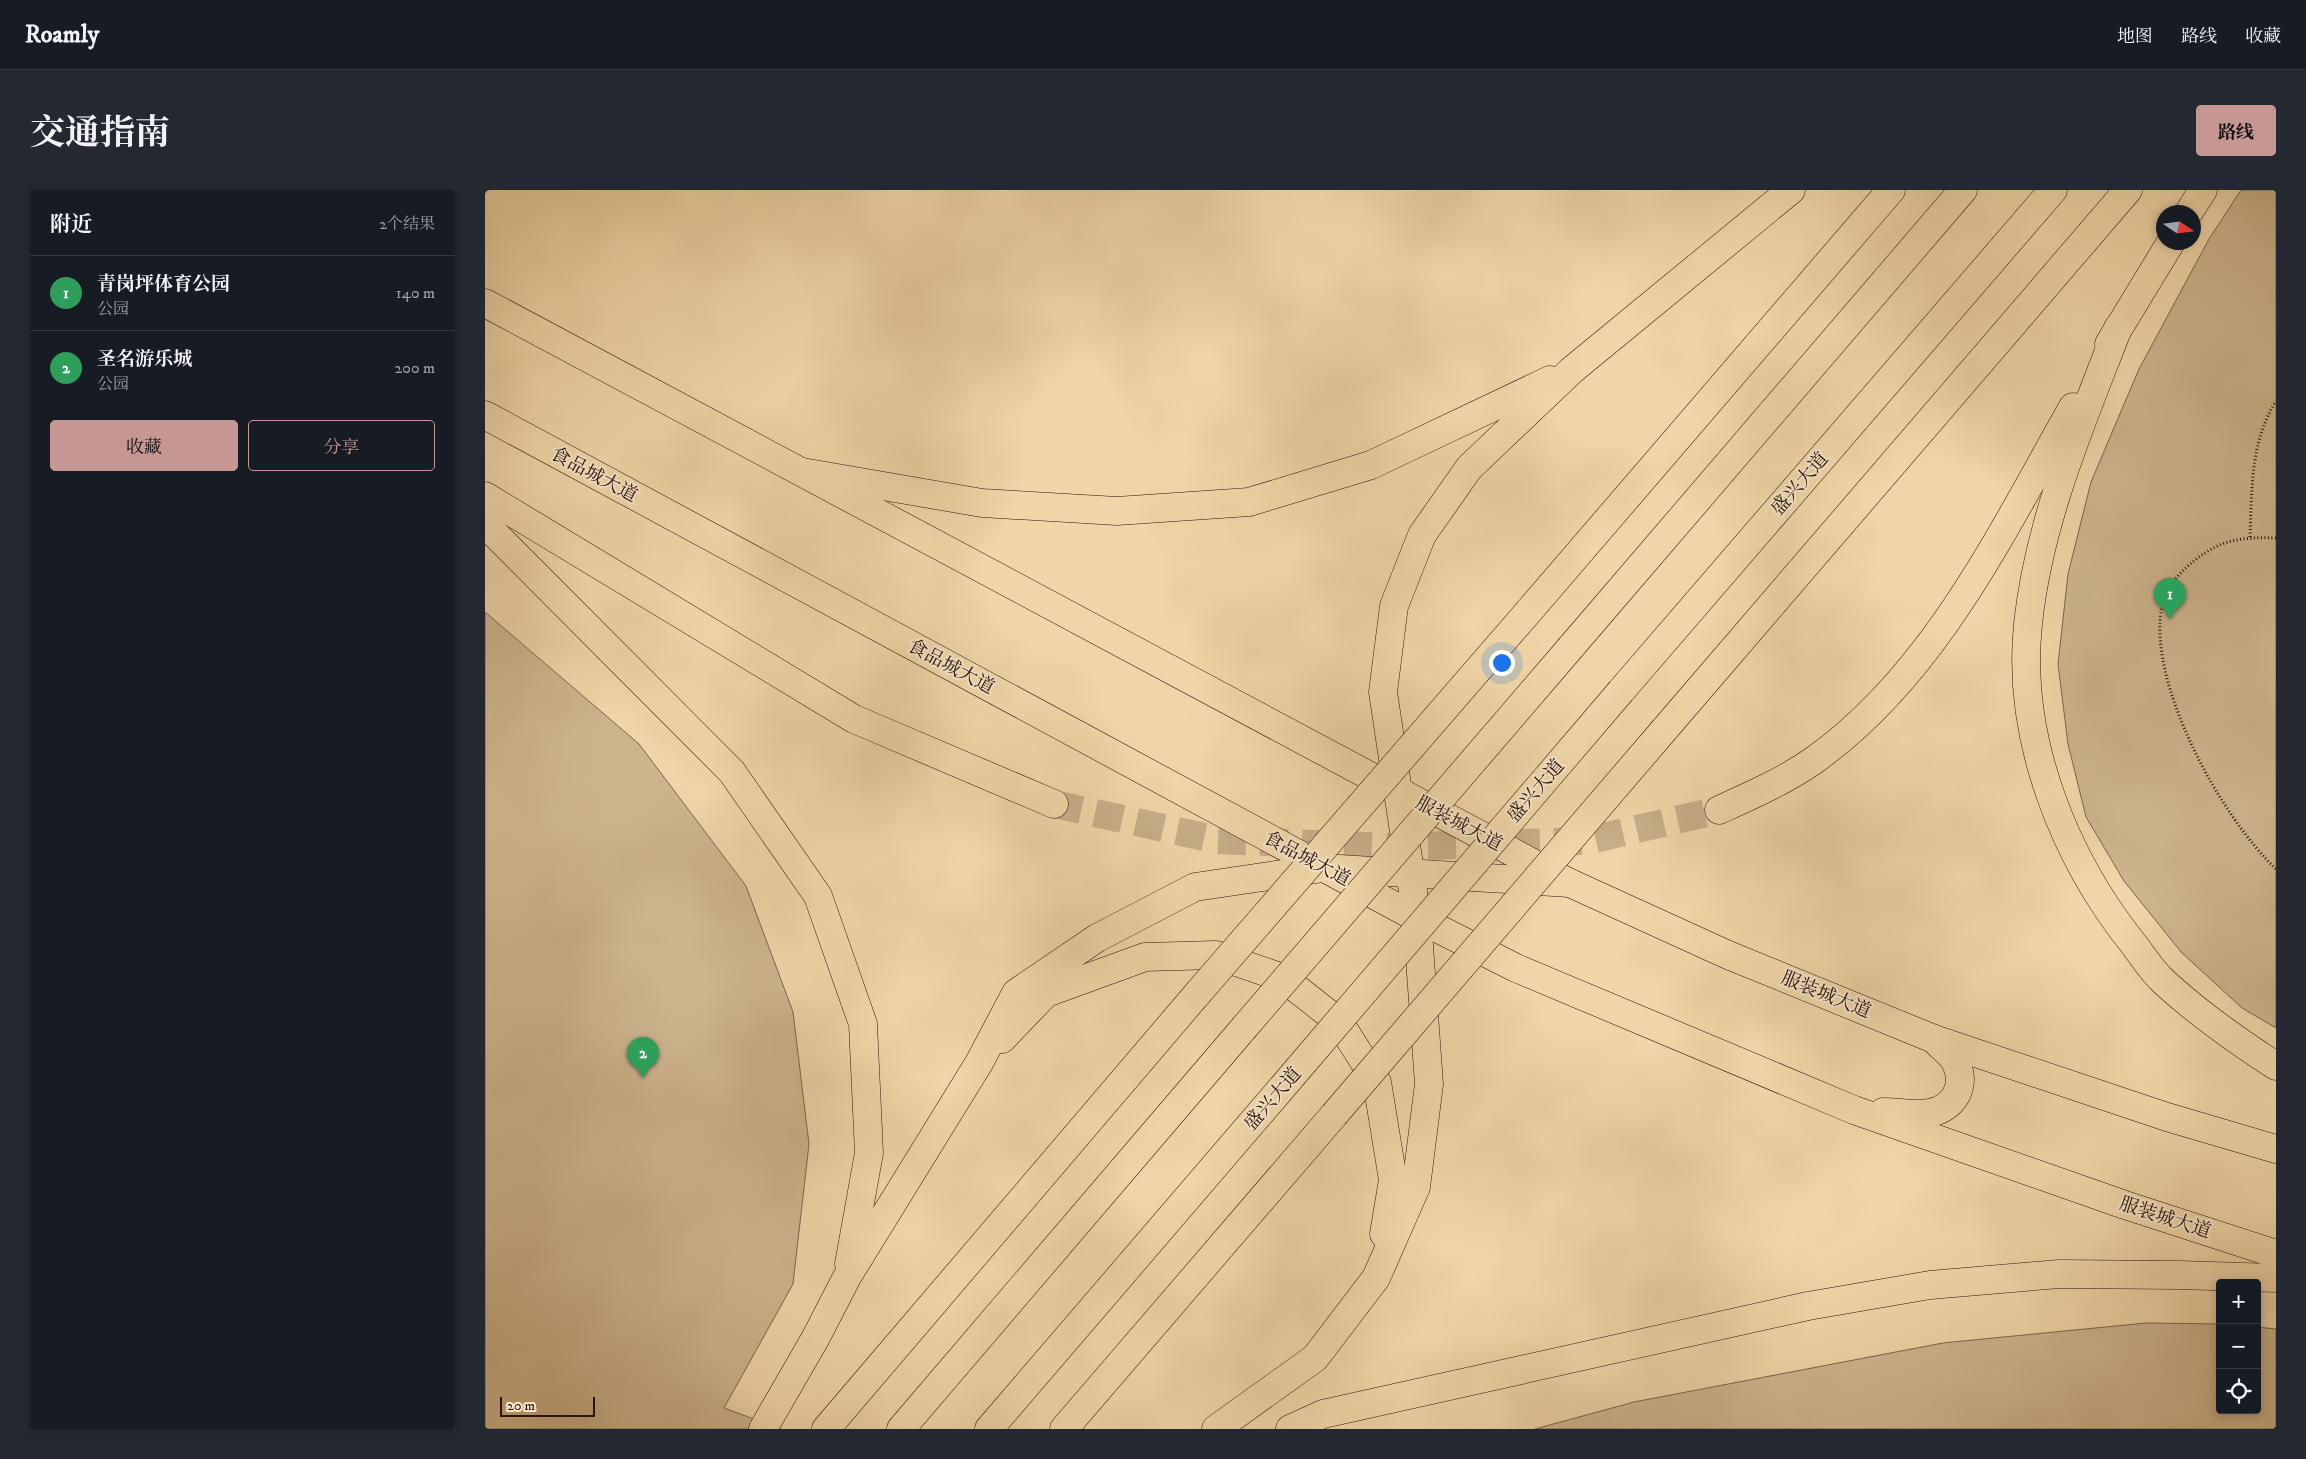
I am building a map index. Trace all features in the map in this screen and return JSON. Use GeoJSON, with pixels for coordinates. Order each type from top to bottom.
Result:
{"type":"FeatureCollection","features":[{"type":"Feature","properties":{"kind":"main road"},"geometry":{"type":"LineString","coordinates":[[1216,1429],[1315,1358],[1376,1278],[1416,1187],[1429,1084],[1417,918],[1383,692],[1394,606],[1422,535],[1469,468],[1572,370],[1791,190]]}},
{"type":"Feature","properties":{"kind":"main road"},"geometry":{"type":"LineString","coordinates":[[826,1429],[1198,993],[1891,190]]}},
{"type":"Feature","properties":{"kind":"main road"},"geometry":{"type":"LineString","coordinates":[[901,1429],[1963,190]]}},
{"type":"Feature","properties":{"kind":"main road","name":"盛兴大道"},"geometry":{"type":"LineString","coordinates":[[989,1429],[2053,190]]}},
{"type":"Feature","properties":{"kind":"main road"},"geometry":{"type":"LineString","coordinates":[[1064,1429],[2128,190]]}},
{"type":"Feature","properties":{"kind":"main road"},"geometry":{"type":"LineString","coordinates":[[2193,205],[2203,190]]}},
{"type":"Feature","properties":{"kind":"main road"},"geometry":{"type":"LineString","coordinates":[[1719,810],[1769,788],[1813,760],[1873,710],[1930,644],[1977,574],[2118,328],[2166,250]]}},
{"type":"Feature","properties":{"kind":"main road"},"geometry":{"type":"LineString","coordinates":[[485,302],[1397,791]]}},
{"type":"Feature","properties":{"kind":"main road"},"geometry":{"type":"LineString","coordinates":[[2118,328],[2064,470],[2043,540],[2028,624],[2028,700],[2042,773],[2073,850],[2113,918],[2162,981],[2223,1032],[2276,1066]]}},
{"type":"Feature","properties":{"kind":"main road"},"geometry":{"type":"LineString","coordinates":[[801,472],[982,503],[1117,511],[1249,502],[1371,466],[1572,370]]}},
{"type":"Feature","properties":{"kind":"main road","name":"食品城大道"},"geometry":{"type":"LineString","coordinates":[[485,416],[1417,918]]}},
{"type":"Feature","properties":{"kind":"main road"},"geometry":{"type":"LineString","coordinates":[[485,496],[854,719],[1054,804]]}},
{"type":"Feature","properties":{"kind":"main road"},"geometry":{"type":"LineString","coordinates":[[485,524],[732,772],[818,896],[863,1024],[869,1153],[847,1277]]}},
{"type":"Feature","properties":{"kind":"main road","name":"服装城大道"},"geometry":{"type":"LineString","coordinates":[[1397,791],[1570,884],[1728,955],[1934,1039],[2167,1117],[2276,1149]]}},
{"type":"Feature","properties":{"kind":"main road"},"geometry":{"type":"LineString","coordinates":[[763,1429],[815,1339],[847,1277],[979,1064],[1016,993],[1097,938],[1195,887],[1323,868],[1570,884]]}},
{"type":"Feature","properties":{"kind":"main road","name":"服装城大道"},"geometry":{"type":"LineString","coordinates":[[1417,918],[1516,968],[1854,1110],[2125,1205],[2276,1254]]}},
{"type":"Feature","properties":{"kind":"main road"},"geometry":{"type":"LineString","coordinates":[[979,1064],[1046,992],[1145,957],[1216,956],[1283,978],[1339,1022],[1377,1082],[1393,1180],[1376,1278]]}},
{"type":"Feature","properties":{"kind":"main road"},"geometry":{"type":"LineString","coordinates":[[1854,1110],[1928,1114],[1947,1108],[1957,1095],[1961,1079],[1955,1061],[1934,1039]]}},
{"type":"Feature","properties":{"kind":"main road"},"geometry":{"type":"LineString","coordinates":[[1290,1429],[1323,1414],[1759,1316],[1930,1286],[2059,1274],[2276,1278]]}},
{"type":"Feature","properties":{"kind":"path"},"geometry":{"type":"LineString","coordinates":[[2250,537],[2256,450],[2267,415],[2276,401]]}},
{"type":"Feature","properties":{"kind":"path"},"geometry":{"type":"LineString","coordinates":[[2276,538],[2250,537],[2226,541],[2207,551],[2184,569],[2171,584],[2162,604],[2161,652],[2173,698],[2191,743],[2209,780],[2248,838],[2276,869]]}},
{"type":"Feature","properties":{"kind":"shaded area"},"geometry":{"type":"Polygon","coordinates":[[[2241,190],[2276,190],[2276,1028],[2242,1008],[2181,952],[2124,881],[2086,817],[2068,744],[2058,664],[2068,574],[2091,482],[2139,369],[2209,239],[2241,190]]]}},
{"type":"Feature","properties":{"kind":"shaded area"},"geometry":{"type":"Polygon","coordinates":[[[485,612],[639,744],[746,886],[793,1012],[809,1144],[793,1284],[724,1408],[781,1429],[485,1429],[485,612]]]}},
{"type":"Feature","properties":{"kind":"shaded area"},"geometry":{"type":"Polygon","coordinates":[[[2146,1323],[2216,1324],[2216,1414],[2261,1414],[2261,1327],[2276,1329],[2276,1429],[1535,1429],[1634,1402],[1943,1343],[2146,1323]]]}},
{"type":"Feature","properties":{"kind":"tunnel"},"geometry":{"type":"LineString","coordinates":[[1054,804],[1218,840],[1389,847],[1586,841],[1719,810]]}},
{"type":"Feature","properties":{"kind":"place","name":"青岗坪体育公园"},"geometry":{"type":"Point","coordinates":[2170,619]}},
{"type":"Feature","properties":{"kind":"place","name":"圣名游乐城"},"geometry":{"type":"Point","coordinates":[643,1078]}}]}
